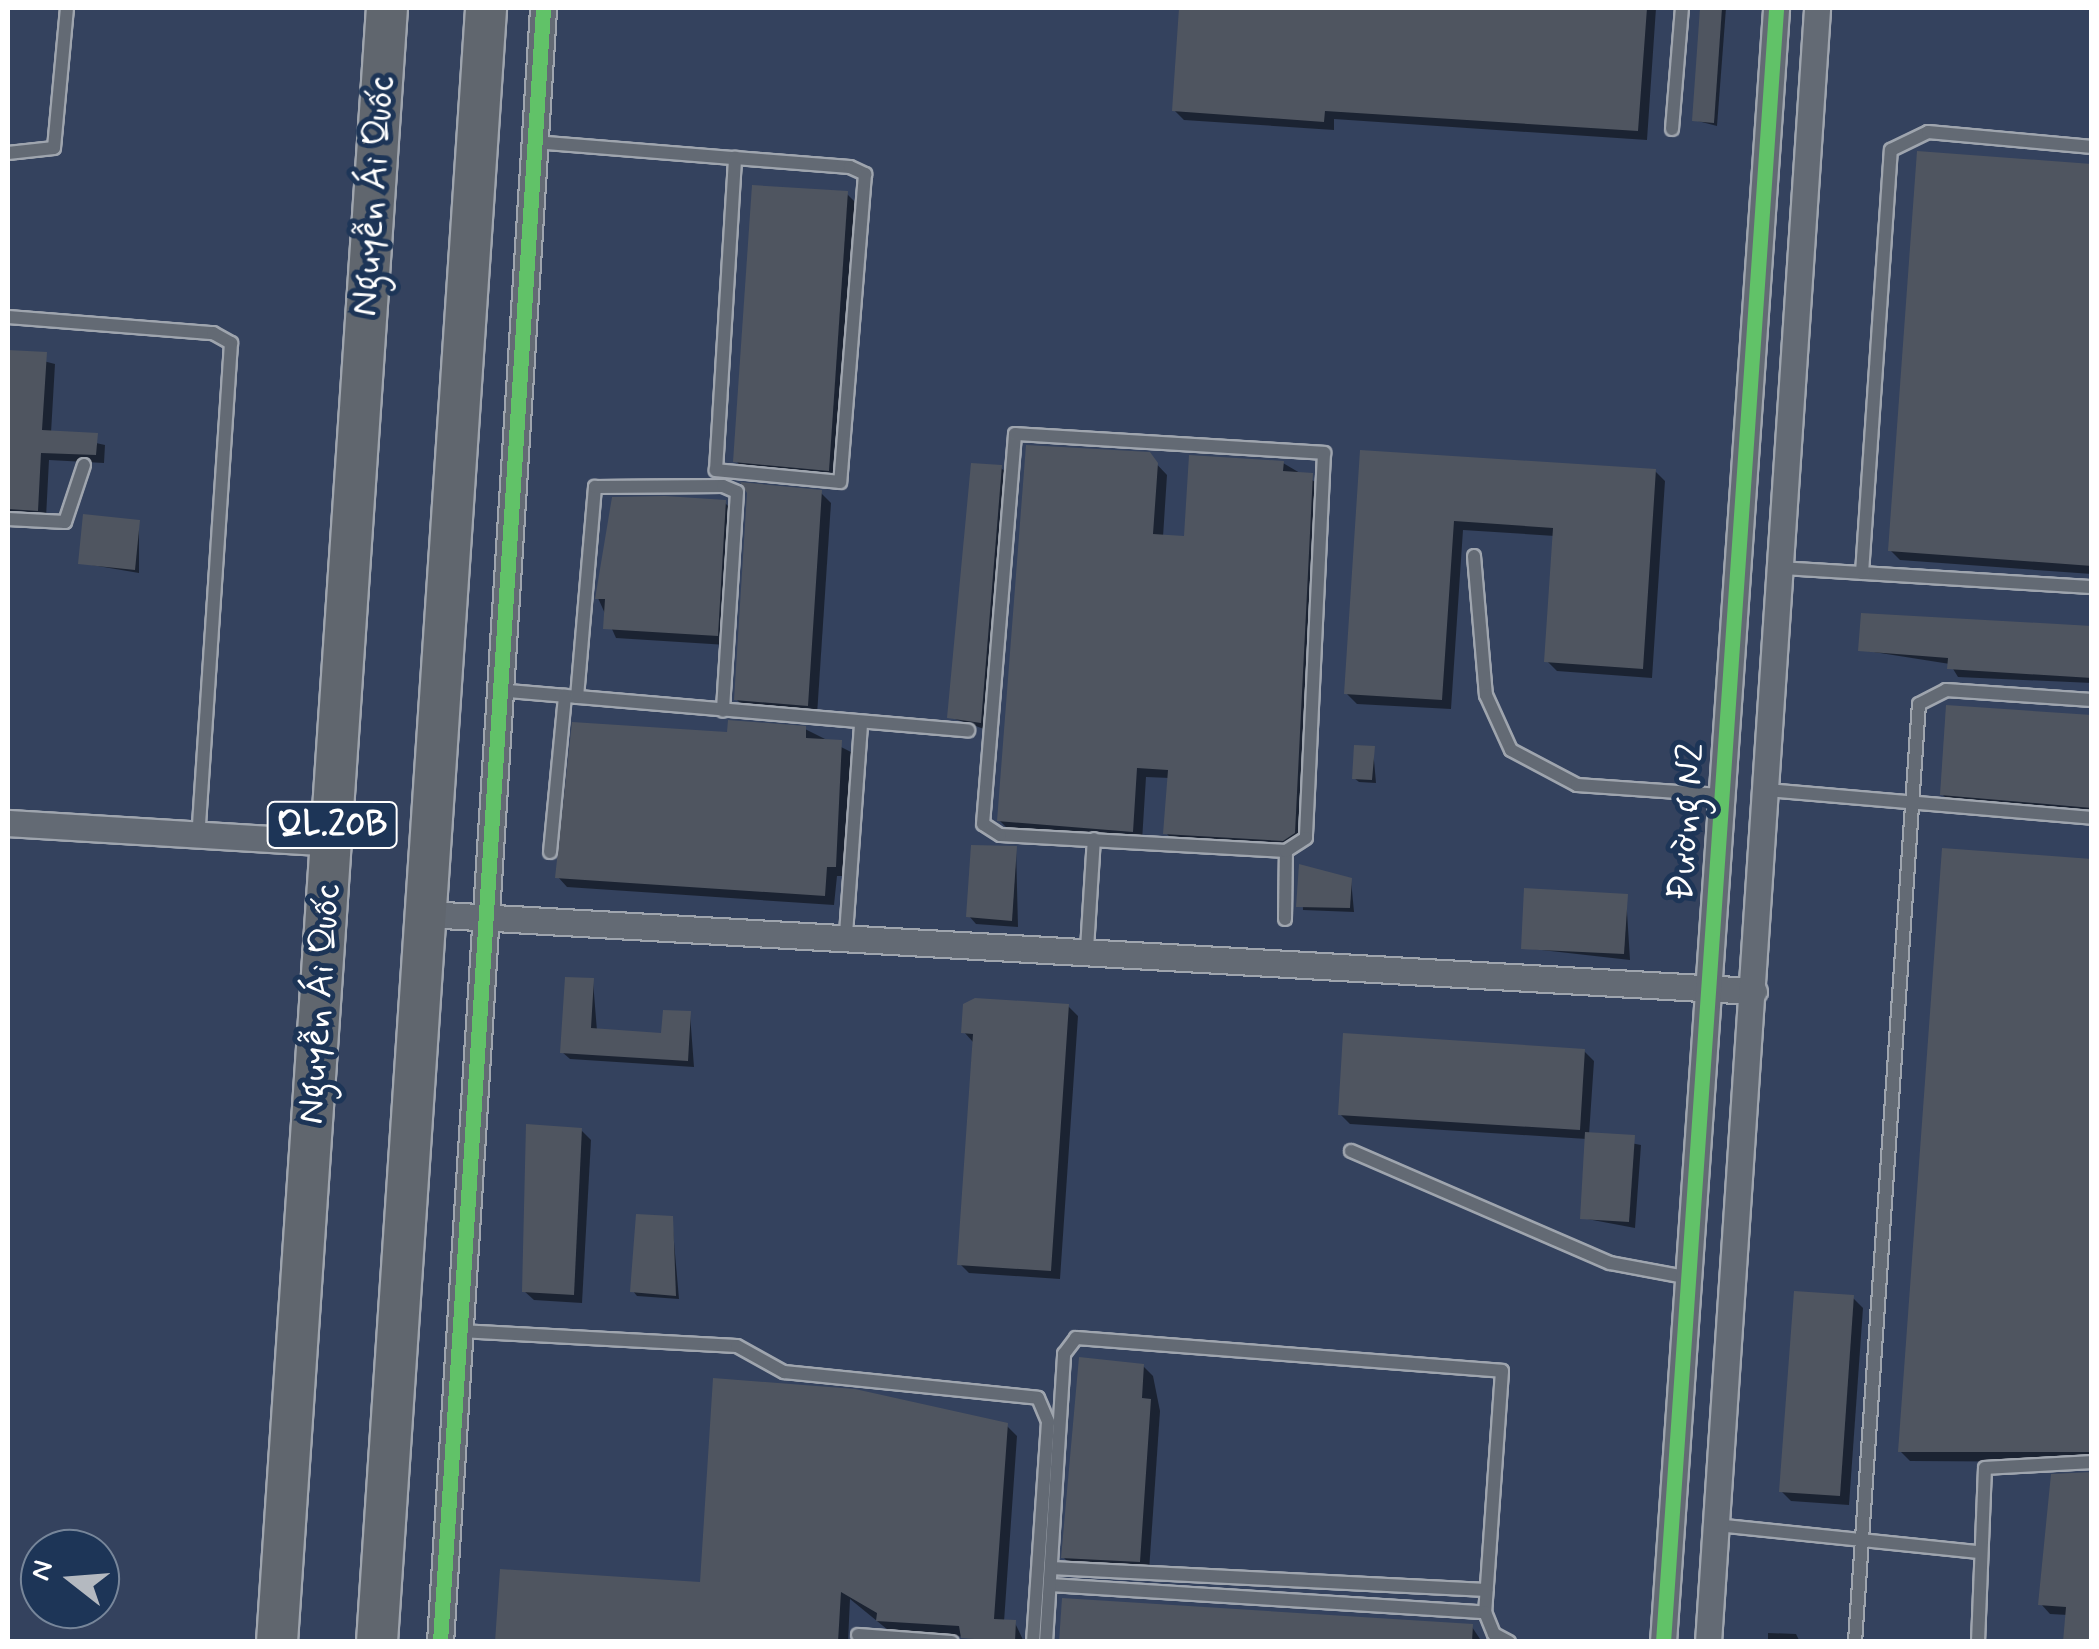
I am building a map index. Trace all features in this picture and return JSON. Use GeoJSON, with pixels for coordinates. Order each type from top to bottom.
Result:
{"type":"FeatureCollection","features":[{"type":"Feature","properties":{"kind":"main road","name":"Nguyễn Ái Quốc"},"geometry":{"type":"LineString","coordinates":[[277,1642],[387,8]]}},
{"type":"Feature","properties":{"kind":"main road","name":"QL.20B"},"geometry":{"type":"LineString","coordinates":[[377,1642],[486,8]]}},
{"type":"Feature","properties":{"kind":"street"},"geometry":{"type":"LineString","coordinates":[[440,1642],[495,690],[543,8]]}},
{"type":"Feature","properties":{"kind":"street","name":"Đường N2"},"geometry":{"type":"LineString","coordinates":[[1663,1642],[1776,8]]}},
{"type":"Feature","properties":{"kind":"street","name":"Đường N2"},"geometry":{"type":"LineString","coordinates":[[1708,1642],[1817,8]]}},
{"type":"Feature","properties":{"kind":"street"},"geometry":{"type":"LineString","coordinates":[[8,823],[331,843]]}},
{"type":"Feature","properties":{"kind":"street"},"geometry":{"type":"LineString","coordinates":[[426,914],[846,934],[1754,991]]}},
{"type":"Feature","properties":{"kind":"lane"},"geometry":{"type":"LineString","coordinates":[[8,153],[54,148],[67,8]]}},
{"type":"Feature","properties":{"kind":"lane"},"geometry":{"type":"LineString","coordinates":[[1672,129],[1682,8]]}},
{"type":"Feature","properties":{"kind":"lane"},"geometry":{"type":"LineString","coordinates":[[1862,573],[1890,150],[1928,132],[2092,147]]}},
{"type":"Feature","properties":{"kind":"lane"},"geometry":{"type":"LineString","coordinates":[[534,142],[850,167],[870,186],[840,482],[716,470],[735,158]]}},
{"type":"Feature","properties":{"kind":"lane"},"geometry":{"type":"LineString","coordinates":[[8,317],[213,333],[231,344],[198,835]]}},
{"type":"Feature","properties":{"kind":"lane"},"geometry":{"type":"LineString","coordinates":[[1022,430],[1324,453],[1306,838],[1286,851],[1000,835],[984,824],[1012,447],[1022,430]]}},
{"type":"Feature","properties":{"kind":"lane"},"geometry":{"type":"LineString","coordinates":[[8,518],[65,522],[84,464]]}},
{"type":"Feature","properties":{"kind":"lane"},"geometry":{"type":"LineString","coordinates":[[550,852],[595,488],[724,486],[737,492],[723,711]]}},
{"type":"Feature","properties":{"kind":"lane"},"geometry":{"type":"LineString","coordinates":[[1474,556],[1486,695],[1511,750],[1578,785],[1721,796]]}},
{"type":"Feature","properties":{"kind":"lane"},"geometry":{"type":"LineString","coordinates":[[1781,568],[2092,588]]}},
{"type":"Feature","properties":{"kind":"lane"},"geometry":{"type":"LineString","coordinates":[[495,690],[968,730]]}},
{"type":"Feature","properties":{"kind":"lane"},"geometry":{"type":"LineString","coordinates":[[1855,1642],[1913,803],[1924,695],[2092,700]]}},
{"type":"Feature","properties":{"kind":"lane"},"geometry":{"type":"LineString","coordinates":[[846,934],[862,724]]}},
{"type":"Feature","properties":{"kind":"lane"},"geometry":{"type":"LineString","coordinates":[[1767,790],[2092,818]]}},
{"type":"Feature","properties":{"kind":"lane"},"geometry":{"type":"LineString","coordinates":[[1087,950],[1094,839]]}},
{"type":"Feature","properties":{"kind":"lane"},"geometry":{"type":"LineString","coordinates":[[1284,919],[1286,851]]}},
{"type":"Feature","properties":{"kind":"lane"},"geometry":{"type":"LineString","coordinates":[[1351,1151],[1610,1263],[1690,1278]]}},
{"type":"Feature","properties":{"kind":"lane"},"geometry":{"type":"LineString","coordinates":[[460,1330],[737,1346],[784,1372],[1038,1398],[1048,1422],[1033,1642]]}},
{"type":"Feature","properties":{"kind":"lane"},"geometry":{"type":"LineString","coordinates":[[1046,1642],[1064,1354],[1076,1338],[1502,1370],[1485,1612],[1494,1634],[1509,1642]]}},
{"type":"Feature","properties":{"kind":"lane"},"geometry":{"type":"LineString","coordinates":[[1978,1642],[1978,1552],[1988,1464],[2092,1462]]}},
{"type":"Feature","properties":{"kind":"lane"},"geometry":{"type":"LineString","coordinates":[[1716,1524],[1978,1552]]}},
{"type":"Feature","properties":{"kind":"lane"},"geometry":{"type":"LineString","coordinates":[[1051,1568],[1486,1590]]}},
{"type":"Feature","properties":{"kind":"lane"},"geometry":{"type":"LineString","coordinates":[[1159,1592],[1160,1573]]}},
{"type":"Feature","properties":{"kind":"lane"},"geometry":{"type":"LineString","coordinates":[[1286,1580],[1286,1600]]}},
{"type":"Feature","properties":{"kind":"lane"},"geometry":{"type":"LineString","coordinates":[[1050,1585],[1485,1612]]}},
{"type":"Feature","properties":{"kind":"lane"},"geometry":{"type":"LineString","coordinates":[[858,1635],[952,1642]]}},
{"type":"Feature","properties":{"kind":"shaded area"},"geometry":{"type":"Polygon","coordinates":[[[8,8],[2091,8],[2091,1641],[8,1642],[8,8]]]}},
{"type":"Feature","properties":{"kind":"building"},"geometry":{"type":"Polygon","coordinates":[[[1179,8],[1647,8],[1638,131],[1325,111],[1324,122],[1172,111],[1179,8]]]}},
{"type":"Feature","properties":{"kind":"building"},"geometry":{"type":"Polygon","coordinates":[[[1700,8],[1722,8],[1714,123],[1692,121],[1700,8]]]}},
{"type":"Feature","properties":{"kind":"building"},"geometry":{"type":"Polygon","coordinates":[[[1917,151],[2092,164],[2092,566],[1888,551],[1917,151]]]}},
{"type":"Feature","properties":{"kind":"building"},"geometry":{"type":"Polygon","coordinates":[[[752,185],[848,191],[829,471],[733,462],[752,185]]]}},
{"type":"Feature","properties":{"kind":"building"},"geometry":{"type":"Polygon","coordinates":[[[8,350],[47,352],[42,430],[98,433],[96,455],[41,453],[38,511],[8,509],[8,350]]]}},
{"type":"Feature","properties":{"kind":"building"},"geometry":{"type":"Polygon","coordinates":[[[1026,445],[1150,452],[1158,463],[1153,534],[1184,536],[1189,455],[1284,461],[1283,471],[1313,473],[1295,833],[1283,841],[1163,834],[1168,770],[1137,768],[1133,832],[997,821],[1026,445]]]}},
{"type":"Feature","properties":{"kind":"building"},"geometry":{"type":"Polygon","coordinates":[[[1360,450],[1656,469],[1643,669],[1544,662],[1553,528],[1454,521],[1442,700],[1344,694],[1360,450]]]}},
{"type":"Feature","properties":{"kind":"building"},"geometry":{"type":"Polygon","coordinates":[[[971,463],[1002,465],[981,723],[947,718],[971,463]]]}},
{"type":"Feature","properties":{"kind":"building"},"geometry":{"type":"Polygon","coordinates":[[[740,482],[822,490],[808,706],[734,700],[747,493],[740,482]]]}},
{"type":"Feature","properties":{"kind":"building"},"geometry":{"type":"Polygon","coordinates":[[[612,497],[726,500],[718,636],[603,629],[605,599],[595,599],[612,497]]]}},
{"type":"Feature","properties":{"kind":"building"},"geometry":{"type":"Polygon","coordinates":[[[83,514],[140,520],[135,570],[78,564],[83,514]]]}},
{"type":"Feature","properties":{"kind":"building"},"geometry":{"type":"Polygon","coordinates":[[[1861,613],[2092,626],[2092,678],[1947,669],[1948,658],[1858,651],[1861,613]]]}},
{"type":"Feature","properties":{"kind":"building"},"geometry":{"type":"Polygon","coordinates":[[[1946,705],[2092,715],[2092,808],[1940,795],[1946,705]]]}},
{"type":"Feature","properties":{"kind":"building"},"geometry":{"type":"Polygon","coordinates":[[[728,720],[806,726],[806,738],[842,740],[836,867],[827,867],[825,896],[555,878],[572,722],[727,732],[728,720]]]}},
{"type":"Feature","properties":{"kind":"building"},"geometry":{"type":"Polygon","coordinates":[[[1354,745],[1375,746],[1372,780],[1352,779],[1354,745]]]}},
{"type":"Feature","properties":{"kind":"building"},"geometry":{"type":"Polygon","coordinates":[[[971,845],[1017,846],[1012,921],[966,917],[971,845]]]}},
{"type":"Feature","properties":{"kind":"building"},"geometry":{"type":"Polygon","coordinates":[[[1942,848],[2092,859],[2092,1452],[1898,1452],[1942,848]]]}},
{"type":"Feature","properties":{"kind":"building"},"geometry":{"type":"Polygon","coordinates":[[[1299,864],[1352,878],[1350,908],[1296,907],[1299,864]]]}},
{"type":"Feature","properties":{"kind":"building"},"geometry":{"type":"Polygon","coordinates":[[[1524,888],[1628,894],[1624,954],[1521,949],[1524,888]]]}},
{"type":"Feature","properties":{"kind":"building"},"geometry":{"type":"Polygon","coordinates":[[[565,977],[594,978],[591,1028],[661,1033],[663,1010],[691,1011],[688,1061],[560,1053],[565,977]]]}},
{"type":"Feature","properties":{"kind":"building"},"geometry":{"type":"Polygon","coordinates":[[[975,998],[1069,1004],[1051,1271],[957,1265],[973,1034],[961,1033],[963,1004],[975,998]]]}},
{"type":"Feature","properties":{"kind":"building"},"geometry":{"type":"Polygon","coordinates":[[[1343,1033],[1585,1049],[1580,1130],[1338,1115],[1343,1033]]]}},
{"type":"Feature","properties":{"kind":"building"},"geometry":{"type":"Polygon","coordinates":[[[526,1124],[582,1128],[574,1295],[522,1292],[526,1124]]]}},
{"type":"Feature","properties":{"kind":"building"},"geometry":{"type":"Polygon","coordinates":[[[1585,1132],[1635,1135],[1629,1222],[1580,1219],[1585,1132]]]}},
{"type":"Feature","properties":{"kind":"building"},"geometry":{"type":"Polygon","coordinates":[[[636,1214],[673,1216],[676,1296],[630,1292],[636,1214]]]}},
{"type":"Feature","properties":{"kind":"building"},"geometry":{"type":"Polygon","coordinates":[[[1794,1291],[1854,1295],[1840,1496],[1779,1492],[1794,1291]]]}},
{"type":"Feature","properties":{"kind":"building"},"geometry":{"type":"Polygon","coordinates":[[[1079,1357],[1144,1364],[1142,1398],[1151,1399],[1140,1562],[1061,1558],[1079,1357]]]}},
{"type":"Feature","properties":{"kind":"building"},"geometry":{"type":"Polygon","coordinates":[[[713,1378],[855,1389],[1008,1423],[994,1619],[1016,1620],[1015,1642],[961,1638],[959,1626],[876,1621],[877,1613],[841,1592],[838,1642],[495,1642],[500,1569],[700,1582],[713,1378]]]}},
{"type":"Feature","properties":{"kind":"building"},"geometry":{"type":"Polygon","coordinates":[[[2092,1472],[2092,1642],[2063,1642],[2066,1607],[2038,1605],[2051,1474],[2092,1472]]]}},
{"type":"Feature","properties":{"kind":"building"},"geometry":{"type":"Polygon","coordinates":[[[1062,1598],[1473,1624],[1472,1642],[1059,1642],[1062,1598]]]}},
{"type":"Feature","properties":{"kind":"cycle path"},"geometry":{"type":"LineString","coordinates":[[440,1642],[543,8]]}},
{"type":"Feature","properties":{"kind":"cycle path"},"geometry":{"type":"LineString","coordinates":[[1663,1642],[1776,8]]}}]}
